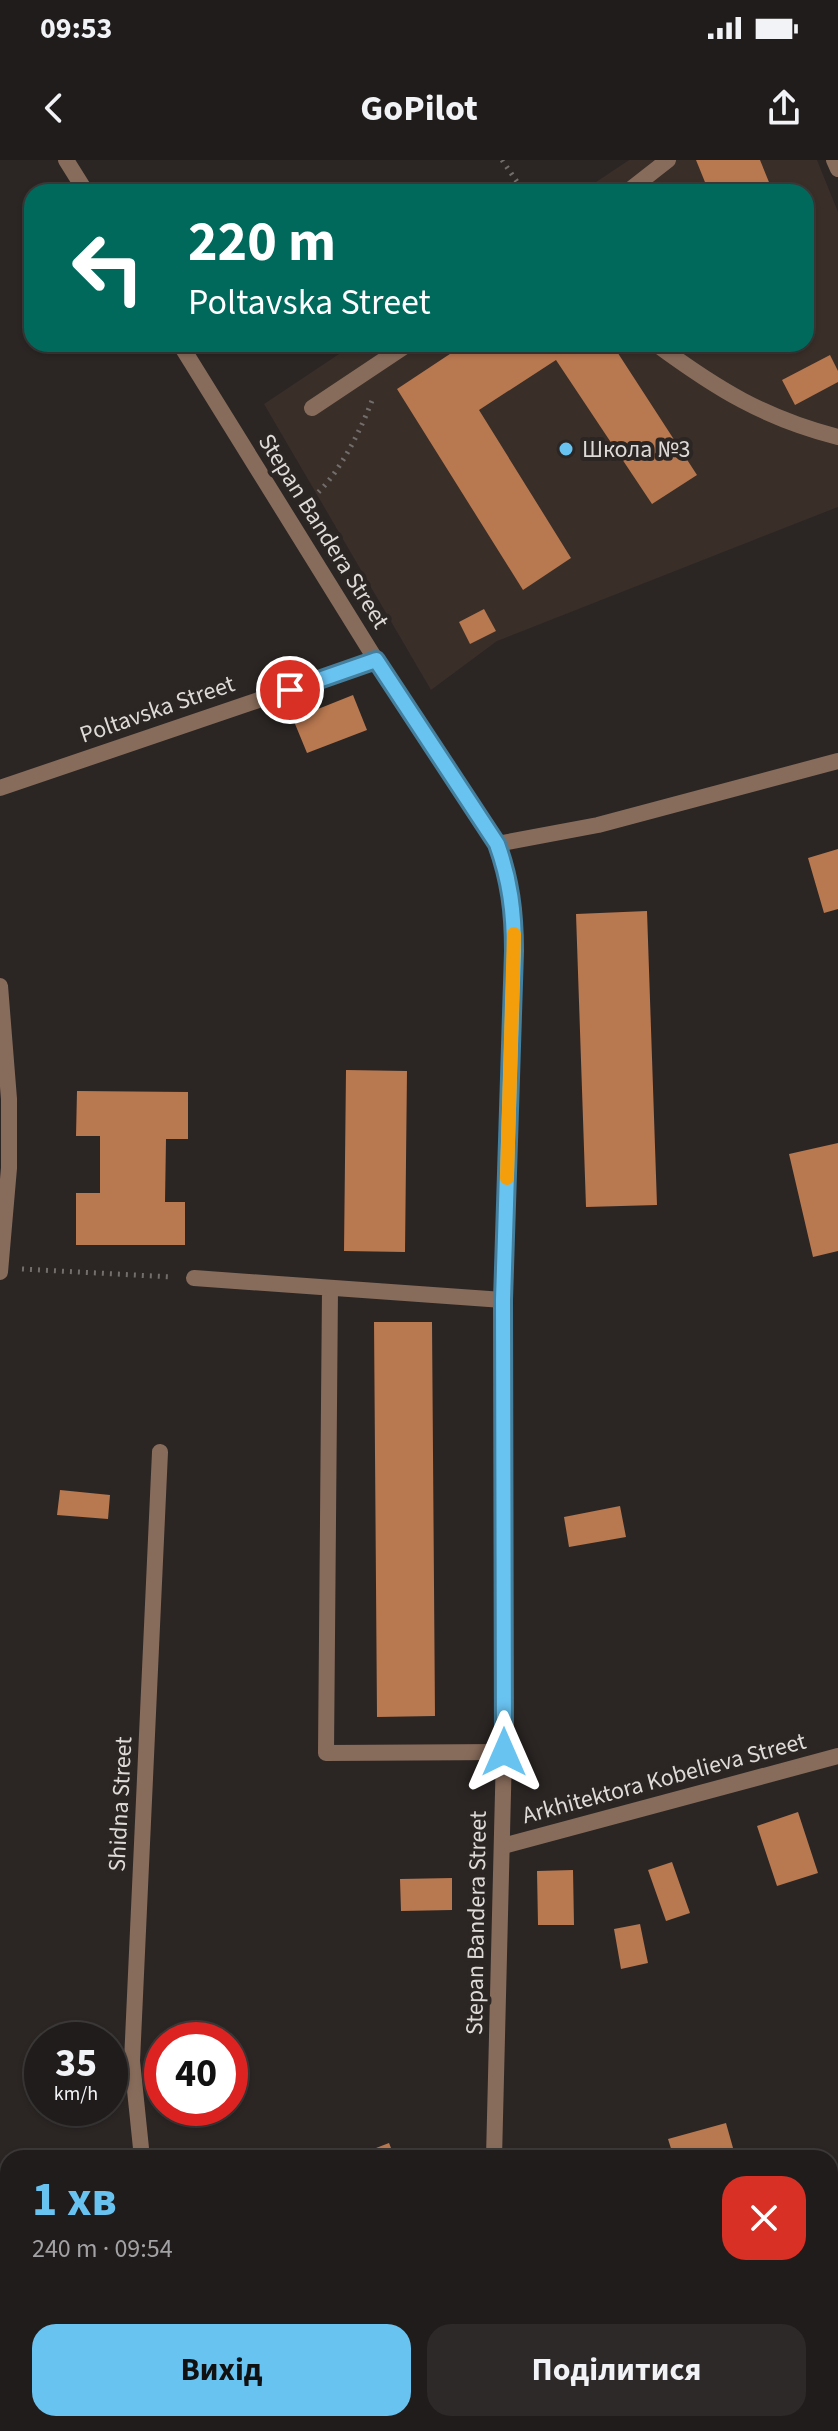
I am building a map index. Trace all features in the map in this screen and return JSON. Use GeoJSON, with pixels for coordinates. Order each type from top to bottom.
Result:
{"type":"FeatureCollection","features":[{"type":"Feature","properties":{"kind":"street"},"geometry":{"type":"LineString","coordinates":[[66,160],[81,184]]}},
{"type":"Feature","properties":{"kind":"street"},"geometry":{"type":"LineString","coordinates":[[637,184],[668,160]]}},
{"type":"Feature","properties":{"kind":"street"},"geometry":{"type":"LineString","coordinates":[[834,160],[838,169]]}},
{"type":"Feature","properties":{"kind":"street","name":"Stepan Bandera Street"},"geometry":{"type":"LineString","coordinates":[[185,352],[376,660],[497,844],[509,878],[514,909],[503,1300],[504,1752],[494,2150]]}},
{"type":"Feature","properties":{"kind":"street"},"geometry":{"type":"LineString","coordinates":[[312,408],[396,352]]}},
{"type":"Feature","properties":{"kind":"street"},"geometry":{"type":"LineString","coordinates":[[667,352],[702,378],[740,400],[803,428],[838,437]]}},
{"type":"Feature","properties":{"kind":"street","name":"Poltavska Street"},"geometry":{"type":"LineString","coordinates":[[0,788],[376,660]]}},
{"type":"Feature","properties":{"kind":"street"},"geometry":{"type":"LineString","coordinates":[[497,844],[598,825],[838,761]]}},
{"type":"Feature","properties":{"kind":"street"},"geometry":{"type":"LineString","coordinates":[[0,986],[9,1099],[9,1168],[1,1270]]}},
{"type":"Feature","properties":{"kind":"street"},"geometry":{"type":"LineString","coordinates":[[194,1278],[503,1300]]}},
{"type":"Feature","properties":{"kind":"street"},"geometry":{"type":"LineString","coordinates":[[330,1288],[326,1753],[504,1752]]}},
{"type":"Feature","properties":{"kind":"street","name":"Shidna Street"},"geometry":{"type":"LineString","coordinates":[[141,2150],[132,2061],[160,1452]]}},
{"type":"Feature","properties":{"kind":"street","name":"Arkhitektora Kobelieva Street"},"geometry":{"type":"LineString","coordinates":[[503,1846],[838,1756]]}},
{"type":"Feature","properties":{"kind":"path"},"geometry":{"type":"LineString","coordinates":[[502,160],[518,184]]}},
{"type":"Feature","properties":{"kind":"path"},"geometry":{"type":"LineString","coordinates":[[286,515],[320,494],[366,417],[376,390],[378,364]]}},
{"type":"Feature","properties":{"kind":"path"},"geometry":{"type":"LineString","coordinates":[[1,1270],[194,1278]]}},
{"type":"Feature","properties":{"kind":"shaded area","name":"Школа №3"},"geometry":{"type":"Polygon","coordinates":[[[629,160],[817,160],[838,212],[838,507],[497,641],[431,690],[264,404],[342,352],[814,352],[814,184],[593,184],[629,160]]]}},
{"type":"Feature","properties":{"kind":"building"},"geometry":{"type":"Polygon","coordinates":[[[696,160],[760,160],[770,184],[706,184],[696,160]]]}},
{"type":"Feature","properties":{"kind":"building"},"geometry":{"type":"Polygon","coordinates":[[[453,352],[617,352],[697,475],[652,504],[556,360],[479,410],[571,558],[523,590],[397,389],[453,352]]]}},
{"type":"Feature","properties":{"kind":"building"},"geometry":{"type":"Polygon","coordinates":[[[830,355],[838,371],[838,382],[795,405],[782,380],[830,355]]]}},
{"type":"Feature","properties":{"kind":"building"},"geometry":{"type":"Polygon","coordinates":[[[484,609],[496,631],[470,644],[459,622],[484,609]]]}},
{"type":"Feature","properties":{"kind":"building"},"geometry":{"type":"Polygon","coordinates":[[[353,695],[367,730],[307,753],[293,719],[353,695]]]}},
{"type":"Feature","properties":{"kind":"building"},"geometry":{"type":"Polygon","coordinates":[[[838,849],[838,909],[824,913],[808,858],[838,849]]]}},
{"type":"Feature","properties":{"kind":"building"},"geometry":{"type":"Polygon","coordinates":[[[647,911],[657,1205],[586,1207],[576,914],[647,911]]]}},
{"type":"Feature","properties":{"kind":"building"},"geometry":{"type":"Polygon","coordinates":[[[346,1070],[407,1071],[405,1252],[344,1251],[346,1070]]]}},
{"type":"Feature","properties":{"kind":"building"},"geometry":{"type":"Polygon","coordinates":[[[77,1091],[188,1092],[188,1139],[166,1139],[165,1202],[185,1202],[185,1245],[76,1245],[76,1193],[100,1193],[100,1136],[76,1136],[77,1091]]]}},
{"type":"Feature","properties":{"kind":"building"},"geometry":{"type":"Polygon","coordinates":[[[838,1143],[838,1251],[813,1257],[789,1154],[838,1143]]]}},
{"type":"Feature","properties":{"kind":"building"},"geometry":{"type":"Polygon","coordinates":[[[374,1322],[432,1322],[435,1716],[377,1717],[374,1322]]]}},
{"type":"Feature","properties":{"kind":"building"},"geometry":{"type":"Polygon","coordinates":[[[60,1490],[110,1495],[108,1519],[57,1515],[60,1490]]]}},
{"type":"Feature","properties":{"kind":"building"},"geometry":{"type":"Polygon","coordinates":[[[620,1506],[626,1537],[569,1547],[564,1517],[620,1506]]]}},
{"type":"Feature","properties":{"kind":"building"},"geometry":{"type":"Polygon","coordinates":[[[798,1812],[818,1873],[777,1886],[757,1826],[798,1812]]]}},
{"type":"Feature","properties":{"kind":"building"},"geometry":{"type":"Polygon","coordinates":[[[672,1862],[690,1913],[666,1921],[648,1870],[672,1862]]]}},
{"type":"Feature","properties":{"kind":"building"},"geometry":{"type":"Polygon","coordinates":[[[573,1870],[574,1925],[538,1925],[537,1871],[573,1870]]]}},
{"type":"Feature","properties":{"kind":"building"},"geometry":{"type":"Polygon","coordinates":[[[452,1878],[452,1910],[401,1911],[400,1879],[452,1878]]]}},
{"type":"Feature","properties":{"kind":"building"},"geometry":{"type":"Polygon","coordinates":[[[640,1924],[648,1963],[621,1969],[614,1929],[640,1924]]]}},
{"type":"Feature","properties":{"kind":"building"},"geometry":{"type":"Polygon","coordinates":[[[726,2123],[734,2150],[671,2150],[668,2139],[726,2123]]]}},
{"type":"Feature","properties":{"kind":"building"},"geometry":{"type":"Polygon","coordinates":[[[389,2143],[392,2150],[371,2150],[389,2143]]]}},
{"type":"Feature","properties":{"kind":"slow traffic"},"geometry":{"type":"LineString","coordinates":[[507,1178],[514,934]]}},
{"type":"Feature","properties":{"kind":"place","name":"Школа №3"},"geometry":{"type":"Point","coordinates":[566,449]}},
{"type":"Feature","properties":{"kind":"route"},"geometry":{"type":"LineString","coordinates":[[290,690],[376,660],[497,844],[509,878],[514,909],[514,951],[503,1300],[504,1752]]}}]}
